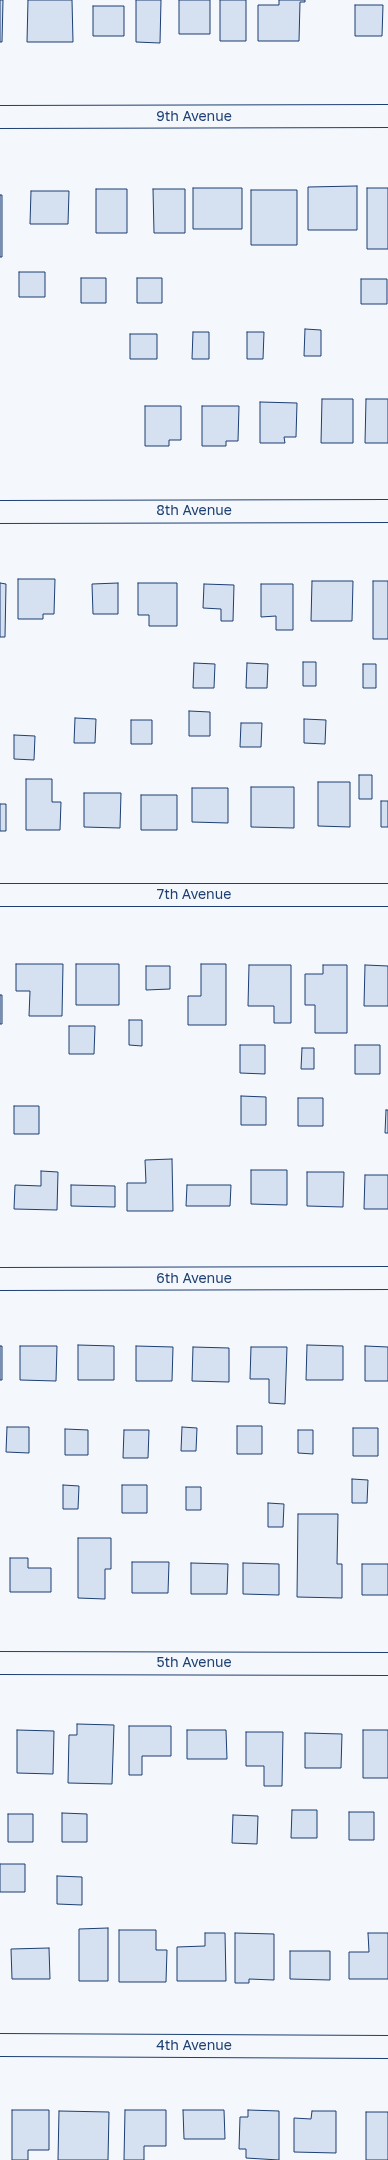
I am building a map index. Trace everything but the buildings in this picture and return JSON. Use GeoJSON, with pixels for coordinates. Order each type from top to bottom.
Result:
{"type":"FeatureCollection","features":[{"type":"Feature","properties":{"kind":"street","name":"9th Avenue"},"geometry":{"type":"LineString","coordinates":[[0,117],[388,116]]}},
{"type":"Feature","properties":{"kind":"street","name":"8th Avenue"},"geometry":{"type":"LineString","coordinates":[[0,512],[388,511]]}},
{"type":"Feature","properties":{"kind":"street","name":"7th Avenue"},"geometry":{"type":"LineString","coordinates":[[0,896],[388,895]]}},
{"type":"Feature","properties":{"kind":"street","name":"6th Avenue"},"geometry":{"type":"LineString","coordinates":[[0,1279],[388,1278]]}},
{"type":"Feature","properties":{"kind":"street","name":"5th Avenue"},"geometry":{"type":"LineString","coordinates":[[0,1663],[388,1664]]}},
{"type":"Feature","properties":{"kind":"street","name":"4th Avenue"},"geometry":{"type":"LineString","coordinates":[[0,2045],[388,2047]]}}]}
